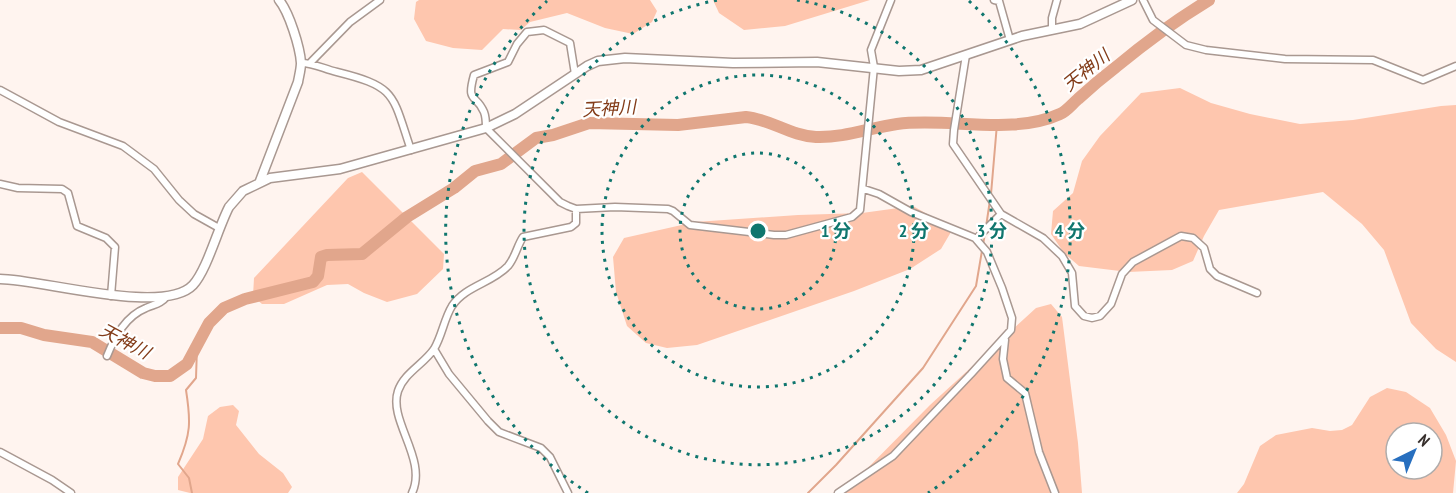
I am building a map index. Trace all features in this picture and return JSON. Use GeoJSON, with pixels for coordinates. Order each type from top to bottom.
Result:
{"type":"FeatureCollection","features":[{"type":"Feature","properties":{"kind":"street"},"geometry":{"type":"LineString","coordinates":[[279,0],[288,18],[298,49],[306,63],[369,81],[384,89],[395,102],[411,150]]}},
{"type":"Feature","properties":{"kind":"street"},"geometry":{"type":"LineString","coordinates":[[260,181],[306,63],[350,22],[380,0]]}},
{"type":"Feature","properties":{"kind":"street"},"geometry":{"type":"LineString","coordinates":[[574,74],[570,43],[544,30],[527,32],[517,44],[508,62],[474,75],[470,90],[472,98],[484,112],[486,128],[560,202],[576,209],[668,208],[690,225],[786,235],[852,217],[861,210],[874,67],[871,50],[891,0]]}},
{"type":"Feature","properties":{"kind":"street"},"geometry":{"type":"LineString","coordinates":[[994,0],[999,1],[1010,40]]}},
{"type":"Feature","properties":{"kind":"street"},"geometry":{"type":"LineString","coordinates":[[1052,30],[1052,18],[1057,0]]}},
{"type":"Feature","properties":{"kind":"street"},"geometry":{"type":"LineString","coordinates":[[0,279],[111,296],[167,296],[187,291],[198,279],[219,228],[235,199],[243,191],[260,181],[340,170],[486,128],[515,114],[574,74],[598,61],[625,58],[733,63],[817,62],[899,71],[921,70],[1010,40],[1080,24],[1131,0]]}},
{"type":"Feature","properties":{"kind":"street"},"geometry":{"type":"LineString","coordinates":[[1143,0],[1153,20],[1186,45],[1206,50],[1285,59],[1374,60],[1423,80],[1456,66]]}},
{"type":"Feature","properties":{"kind":"street"},"geometry":{"type":"LineString","coordinates":[[966,55],[953,144],[1001,214],[1043,238],[1062,256],[1072,273],[1076,306],[1088,318],[1100,316],[1108,307],[1122,274],[1133,262],[1181,236],[1193,238],[1204,248],[1210,269],[1217,276],[1257,293]]}},
{"type":"Feature","properties":{"kind":"street"},"geometry":{"type":"LineString","coordinates":[[0,90],[51,118],[123,146],[154,169],[179,200],[194,214],[219,228]]}},
{"type":"Feature","properties":{"kind":"street"},"geometry":{"type":"LineString","coordinates":[[0,184],[18,188],[62,189],[68,193],[76,226],[106,238],[115,247],[111,296]]}},
{"type":"Feature","properties":{"kind":"street"},"geometry":{"type":"LineString","coordinates":[[838,493],[893,456],[1011,330],[1012,318],[987,252],[976,239],[911,212],[879,194],[864,189]]}},
{"type":"Feature","properties":{"kind":"street"},"geometry":{"type":"LineString","coordinates":[[412,493],[416,481],[416,468],[396,401],[404,379],[434,349],[452,307],[460,297],[509,265],[523,237],[571,227],[576,223],[576,209]]}},
{"type":"Feature","properties":{"kind":"street"},"geometry":{"type":"LineString","coordinates":[[976,239],[1001,214]]}},
{"type":"Feature","properties":{"kind":"street"},"geometry":{"type":"LineString","coordinates":[[107,356],[118,331],[134,315],[147,307],[162,303],[167,296]]}},
{"type":"Feature","properties":{"kind":"street"},"geometry":{"type":"LineString","coordinates":[[1006,337],[1003,352],[1007,378],[1025,393],[1039,452],[1055,493]]}},
{"type":"Feature","properties":{"kind":"street"},"geometry":{"type":"LineString","coordinates":[[434,349],[449,374],[499,432],[541,448],[550,457],[568,493]]}},
{"type":"Feature","properties":{"kind":"street"},"geometry":{"type":"LineString","coordinates":[[0,452],[71,493]]}},
{"type":"Feature","properties":{"kind":"shaded area"},"geometry":{"type":"Polygon","coordinates":[[[419,0],[650,0],[657,11],[652,22],[633,34],[605,28],[567,13],[530,22],[521,30],[503,29],[482,50],[453,48],[426,41],[414,19],[416,2],[419,0]]]}},
{"type":"Feature","properties":{"kind":"shaded area"},"geometry":{"type":"Polygon","coordinates":[[[713,0],[870,0],[785,26],[744,30],[719,13],[713,0]]]}},
{"type":"Feature","properties":{"kind":"shaded area"},"geometry":{"type":"Polygon","coordinates":[[[1180,88],[1211,103],[1300,124],[1353,120],[1456,105],[1456,362],[1436,349],[1411,323],[1384,250],[1362,224],[1323,192],[1219,210],[1193,261],[1172,270],[1128,272],[1079,266],[1064,253],[1051,234],[1053,211],[1073,193],[1082,161],[1100,136],[1141,93],[1180,88]]]}},
{"type":"Feature","properties":{"kind":"shaded area"},"geometry":{"type":"Polygon","coordinates":[[[362,172],[444,254],[443,269],[417,294],[387,302],[348,284],[327,285],[284,304],[262,304],[253,296],[254,278],[348,178],[362,172]]]}},
{"type":"Feature","properties":{"kind":"shaded area"},"geometry":{"type":"Polygon","coordinates":[[[913,206],[936,219],[951,232],[941,249],[910,269],[854,291],[697,345],[667,348],[646,343],[627,326],[616,292],[613,257],[624,238],[695,222],[862,213],[913,206]]]}},
{"type":"Feature","properties":{"kind":"shaded area"},"geometry":{"type":"Polygon","coordinates":[[[1051,304],[1062,317],[1082,493],[843,493],[930,405],[1036,308],[1051,304]]]}},
{"type":"Feature","properties":{"kind":"shaded area"},"geometry":{"type":"Polygon","coordinates":[[[1387,388],[1406,392],[1430,408],[1438,421],[1384,421],[1384,481],[1444,481],[1444,432],[1456,461],[1453,493],[1237,493],[1244,484],[1260,446],[1276,435],[1312,428],[1342,430],[1352,425],[1370,397],[1387,388]]]}},
{"type":"Feature","properties":{"kind":"shaded area"},"geometry":{"type":"Polygon","coordinates":[[[233,405],[239,411],[236,425],[259,454],[283,473],[292,487],[288,493],[190,493],[178,490],[178,477],[203,439],[208,416],[220,407],[233,405]]]}},
{"type":"Feature","properties":{"kind":"waterway","name":"天神川"},"geometry":{"type":"LineString","coordinates":[[0,328],[21,328],[44,335],[92,342],[143,373],[170,376],[187,364],[209,323],[224,308],[245,299],[313,282],[318,276],[321,257],[362,254],[407,217],[454,188],[475,171],[501,164],[536,138],[589,123],[678,125],[746,117],[755,118],[798,134],[816,137],[837,136],[917,122],[1001,125],[1041,120],[1065,111],[1139,49],[1173,23],[1209,0]]}},
{"type":"Feature","properties":{"kind":"waterway"},"geometry":{"type":"LineString","coordinates":[[991,194],[997,124]]}},
{"type":"Feature","properties":{"kind":"waterway"},"geometry":{"type":"LineString","coordinates":[[986,227],[990,200]]}},
{"type":"Feature","properties":{"kind":"waterway"},"geometry":{"type":"LineString","coordinates":[[808,493],[923,368],[976,286],[985,233]]}},
{"type":"Feature","properties":{"kind":"waterway"},"geometry":{"type":"LineString","coordinates":[[192,493],[189,478],[178,464],[188,436],[189,411],[186,390],[196,378],[197,347]]}}]}
